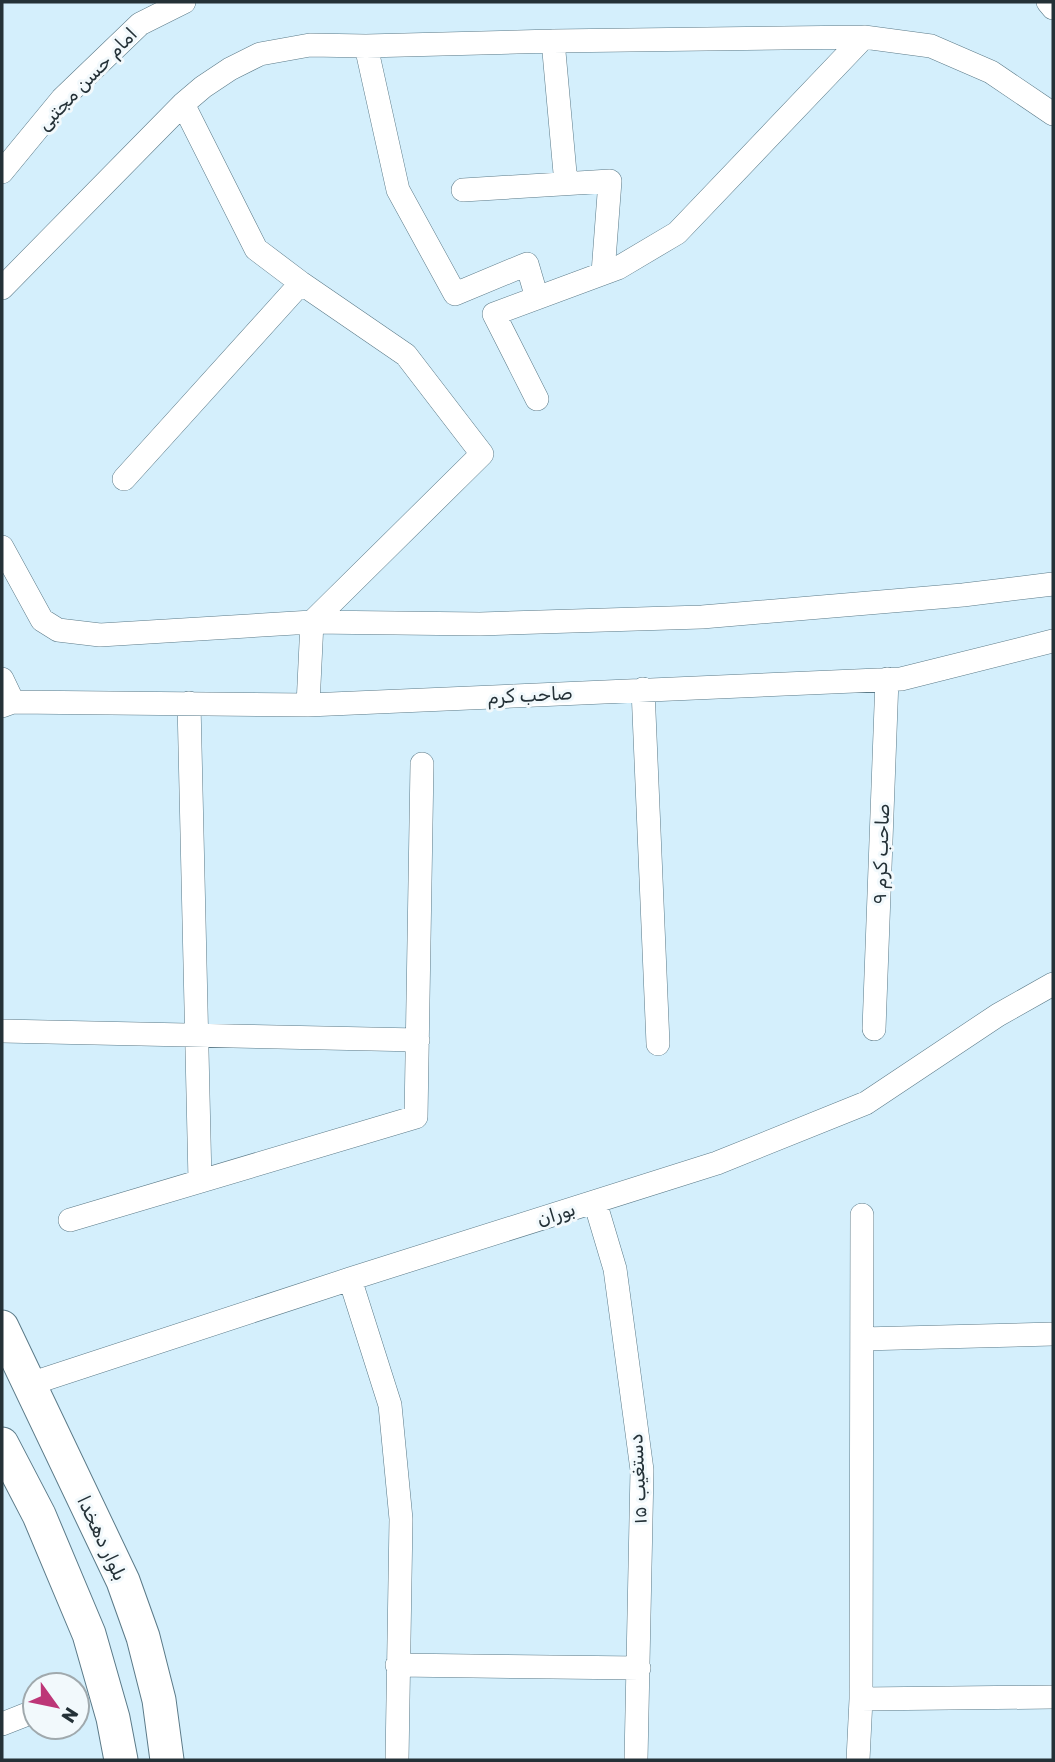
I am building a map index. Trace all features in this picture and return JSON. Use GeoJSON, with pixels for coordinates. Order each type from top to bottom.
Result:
{"type":"FeatureCollection","features":[{"type":"Feature","properties":{"kind":"street","name":"امام حسن مجتبی"},"geometry":{"type":"LineString","coordinates":[[4,160],[62,99],[140,24],[184,2]]}},
{"type":"Feature","properties":{"kind":"street"},"geometry":{"type":"LineString","coordinates":[[1048,2],[1053,8]]}},
{"type":"Feature","properties":{"kind":"street"},"geometry":{"type":"LineString","coordinates":[[537,399],[494,314],[618,268],[677,233],[864,37]]}},
{"type":"Feature","properties":{"kind":"street"},"geometry":{"type":"LineString","coordinates":[[2,288],[183,104],[212,81],[260,54],[310,45],[864,37],[931,46],[991,72],[1053,114]]}},
{"type":"Feature","properties":{"kind":"street"},"geometry":{"type":"LineString","coordinates":[[553,41],[566,184]]}},
{"type":"Feature","properties":{"kind":"street"},"geometry":{"type":"LineString","coordinates":[[366,46],[398,190],[455,294],[527,264],[537,298]]}},
{"type":"Feature","properties":{"kind":"street"},"geometry":{"type":"LineString","coordinates":[[183,104],[256,249],[406,355],[482,454],[312,622],[308,705]]}},
{"type":"Feature","properties":{"kind":"street"},"geometry":{"type":"LineString","coordinates":[[463,190],[610,181],[603,273]]}},
{"type":"Feature","properties":{"kind":"street"},"geometry":{"type":"LineString","coordinates":[[124,479],[301,283]]}},
{"type":"Feature","properties":{"kind":"street"},"geometry":{"type":"LineString","coordinates":[[2,547],[42,620],[58,630],[100,635],[312,622],[480,624],[702,617],[963,595],[1053,584]]}},
{"type":"Feature","properties":{"kind":"street","name":"صاحب کرم"},"geometry":{"type":"LineString","coordinates":[[7,704],[308,705],[887,680],[901,679],[1053,641]]}},
{"type":"Feature","properties":{"kind":"street"},"geometry":{"type":"LineString","coordinates":[[2,679],[7,704]]}},
{"type":"Feature","properties":{"kind":"street","name":"صاحب کرم ۹"},"geometry":{"type":"LineString","coordinates":[[874,1029],[887,680]]}},
{"type":"Feature","properties":{"kind":"street"},"geometry":{"type":"LineString","coordinates":[[643,689],[658,1044]]}},
{"type":"Feature","properties":{"kind":"street"},"geometry":{"type":"LineString","coordinates":[[189,704],[200,1181]]}},
{"type":"Feature","properties":{"kind":"street"},"geometry":{"type":"LineString","coordinates":[[70,1220],[416,1117],[422,764]]}},
{"type":"Feature","properties":{"kind":"street","name":"بوران"},"geometry":{"type":"LineString","coordinates":[[30,1384],[717,1163],[866,1103],[998,1015],[1053,984]]}},
{"type":"Feature","properties":{"kind":"street"},"geometry":{"type":"LineString","coordinates":[[2,1031],[418,1040]]}},
{"type":"Feature","properties":{"kind":"street","name":"دستغیب ۱۵"},"geometry":{"type":"LineString","coordinates":[[595,1202],[615,1269],[642,1470],[636,1760]]}},
{"type":"Feature","properties":{"kind":"street"},"geometry":{"type":"LineString","coordinates":[[858,1760],[862,1699],[862,1215]]}},
{"type":"Feature","properties":{"kind":"street"},"geometry":{"type":"LineString","coordinates":[[350,1279],[390,1405],[401,1519],[397,1760]]}},
{"type":"Feature","properties":{"kind":"street","name":"بلوار دهخدا"},"geometry":{"type":"LineString","coordinates":[[2,1327],[123,1581],[143,1637],[159,1700],[167,1760]]}},
{"type":"Feature","properties":{"kind":"street"},"geometry":{"type":"LineString","coordinates":[[862,1339],[1053,1334]]}},
{"type":"Feature","properties":{"kind":"street"},"geometry":{"type":"LineString","coordinates":[[2,1444],[38,1515],[89,1633],[113,1718],[121,1760]]}},
{"type":"Feature","properties":{"kind":"street"},"geometry":{"type":"LineString","coordinates":[[397,1665],[639,1668]]}},
{"type":"Feature","properties":{"kind":"street"},"geometry":{"type":"LineString","coordinates":[[862,1699],[1053,1697]]}},
{"type":"Feature","properties":{"kind":"street"},"geometry":{"type":"LineString","coordinates":[[2,1724],[21,1716]]}}]}
